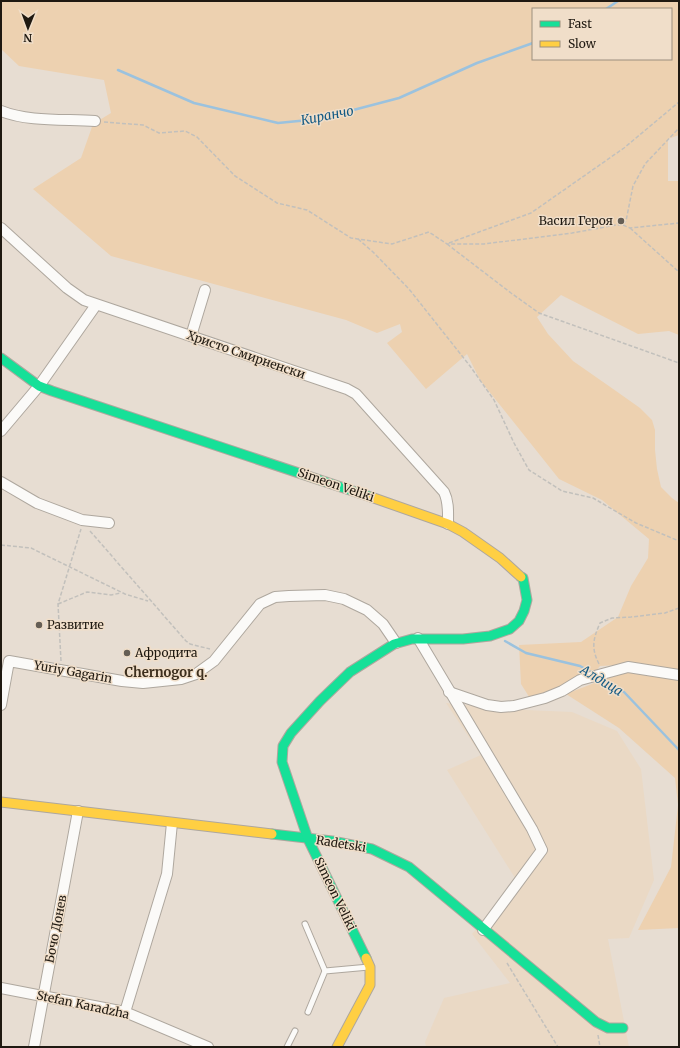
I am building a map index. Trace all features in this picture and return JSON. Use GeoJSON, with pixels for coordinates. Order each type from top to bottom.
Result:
{"type":"FeatureCollection","features":[{"type":"Feature","properties":{"kind":"street"},"geometry":{"type":"LineString","coordinates":[[1,111],[27,117],[95,121]]}},
{"type":"Feature","properties":{"kind":"street","name":"Христо Смирненски"},"geometry":{"type":"LineString","coordinates":[[1,228],[67,288],[84,300],[347,389],[356,394],[444,492],[448,502],[448,524]]}},
{"type":"Feature","properties":{"kind":"street"},"geometry":{"type":"LineString","coordinates":[[191,336],[205,290]]}},
{"type":"Feature","properties":{"kind":"street"},"geometry":{"type":"LineString","coordinates":[[1,431],[39,386],[96,305]]}},
{"type":"Feature","properties":{"kind":"street","name":"Simeon Veliki"},"geometry":{"type":"LineString","coordinates":[[1,358],[39,386],[60,394],[323,480],[448,524],[464,532],[515,570],[523,578],[527,600],[519,621],[510,629],[490,636],[469,638],[418,638],[396,643],[350,672],[320,701],[291,733],[283,746],[282,762],[308,839],[370,967],[370,985],[337,1047]]}},
{"type":"Feature","properties":{"kind":"street"},"geometry":{"type":"LineString","coordinates":[[1,482],[37,503],[82,521],[109,523]]}},
{"type":"Feature","properties":{"kind":"street","name":"Yuriy Gagarin"},"geometry":{"type":"LineString","coordinates":[[5,661],[122,681],[143,683],[181,679],[196,674],[214,661],[260,604],[274,597],[289,596],[325,595],[344,600],[366,610],[383,624],[396,643]]}},
{"type":"Feature","properties":{"kind":"street"},"geometry":{"type":"LineString","coordinates":[[418,638],[532,830],[542,850],[483,930]]}},
{"type":"Feature","properties":{"kind":"street"},"geometry":{"type":"LineString","coordinates":[[1,705],[5,661]]}},
{"type":"Feature","properties":{"kind":"street"},"geometry":{"type":"LineString","coordinates":[[449,692],[487,705],[501,707],[514,706],[545,698],[562,691],[580,680],[628,666],[679,675]]}},
{"type":"Feature","properties":{"kind":"street","name":"Radetski"},"geometry":{"type":"LineString","coordinates":[[1,802],[332,841],[372,849],[409,868],[596,1022],[608,1028],[623,1028]]}},
{"type":"Feature","properties":{"kind":"street","name":"Бочо Донев"},"geometry":{"type":"LineString","coordinates":[[34,1047],[78,811]]}},
{"type":"Feature","properties":{"kind":"street"},"geometry":{"type":"LineString","coordinates":[[125,1012],[167,874],[172,823]]}},
{"type":"Feature","properties":{"kind":"street","name":"Stefan Karadzha"},"geometry":{"type":"LineString","coordinates":[[1,988],[125,1012],[208,1047]]}},
{"type":"Feature","properties":{"kind":"lane"},"geometry":{"type":"LineString","coordinates":[[305,924],[325,971],[308,1012]]}},
{"type":"Feature","properties":{"kind":"lane"},"geometry":{"type":"LineString","coordinates":[[325,971],[370,967]]}},
{"type":"Feature","properties":{"kind":"lane"},"geometry":{"type":"LineString","coordinates":[[287,1047],[295,1031]]}},
{"type":"Feature","properties":{"kind":"path"},"geometry":{"type":"LineString","coordinates":[[447,244],[531,212],[624,148],[679,102]]}},
{"type":"Feature","properties":{"kind":"path"},"geometry":{"type":"LineString","coordinates":[[95,121],[143,125],[159,133],[186,131],[197,137],[236,176],[277,203],[307,210],[351,238],[392,244],[429,232],[539,313],[679,363]]}},
{"type":"Feature","properties":{"kind":"path"},"geometry":{"type":"LineString","coordinates":[[623,224],[626,221],[633,186],[645,164],[679,128]]}},
{"type":"Feature","properties":{"kind":"path"},"geometry":{"type":"LineString","coordinates":[[447,244],[484,244],[572,233],[623,224],[630,228],[679,272]]}},
{"type":"Feature","properties":{"kind":"path"},"geometry":{"type":"LineString","coordinates":[[630,228],[679,224]]}},
{"type":"Feature","properties":{"kind":"path"},"geometry":{"type":"LineString","coordinates":[[358,239],[373,252],[409,289],[470,366],[494,400],[514,443],[529,470],[562,491],[593,498],[636,523],[679,541]]}},
{"type":"Feature","properties":{"kind":"path"},"geometry":{"type":"LineString","coordinates":[[62,670],[58,604],[82,521]]}},
{"type":"Feature","properties":{"kind":"path"},"geometry":{"type":"LineString","coordinates":[[82,521],[150,602],[186,641],[200,647],[221,652]]}},
{"type":"Feature","properties":{"kind":"path"},"geometry":{"type":"LineString","coordinates":[[1,544],[31,548],[121,593],[150,602]]}},
{"type":"Feature","properties":{"kind":"path"},"geometry":{"type":"LineString","coordinates":[[58,604],[87,592],[110,594],[121,593]]}},
{"type":"Feature","properties":{"kind":"path"},"geometry":{"type":"LineString","coordinates":[[603,673],[595,656],[594,637],[600,623],[612,618],[665,613],[679,608]]}},
{"type":"Feature","properties":{"kind":"path"},"geometry":{"type":"LineString","coordinates":[[503,958],[558,1047]]}},
{"type":"Feature","properties":{"kind":"shaded area"},"geometry":{"type":"Polygon","coordinates":[[[1,1],[679,1],[679,135],[668,139],[668,181],[679,181],[679,335],[669,331],[638,334],[561,295],[537,317],[548,334],[573,361],[640,408],[652,420],[655,430],[657,469],[661,487],[679,503],[679,670],[641,664],[600,666],[596,671],[533,703],[521,684],[519,645],[581,642],[618,617],[631,586],[648,558],[649,539],[602,500],[559,479],[480,380],[467,354],[426,389],[387,343],[402,332],[400,324],[377,333],[346,320],[111,256],[33,189],[81,158],[93,124],[111,113],[104,80],[19,66],[1,49],[1,1]]]}},
{"type":"Feature","properties":{"kind":"shaded area"},"geometry":{"type":"Polygon","coordinates":[[[639,671],[679,680],[679,928],[638,930],[671,867],[678,805],[675,778],[619,728],[566,694],[620,673],[639,671]]]}},
{"type":"Feature","properties":{"kind":"shaded area"},"geometry":{"type":"Polygon","coordinates":[[[446,703],[504,709],[572,712],[617,731],[641,769],[654,880],[629,938],[608,939],[629,1047],[426,1047],[425,1042],[444,998],[510,983],[472,934],[517,881],[447,770],[481,755],[446,703]]]}},
{"type":"Feature","properties":{"kind":"waterway","name":"Киранчо"},"geometry":{"type":"LineString","coordinates":[[608,8],[618,1]]}},
{"type":"Feature","properties":{"kind":"waterway","name":"Киранчо"},"geometry":{"type":"LineString","coordinates":[[118,70],[194,103],[278,123],[319,119],[399,98],[477,63],[532,43]]}},
{"type":"Feature","properties":{"kind":"waterway","name":"Алдица"},"geometry":{"type":"LineString","coordinates":[[505,641],[526,653],[580,666],[593,673]]}},
{"type":"Feature","properties":{"kind":"waterway","name":"Алдица"},"geometry":{"type":"LineString","coordinates":[[600,678],[624,692],[679,750]]}},
{"type":"Feature","properties":{"kind":"traffic: fast"},"geometry":{"type":"LineString","coordinates":[[1,358],[39,386],[52,391],[371,497]]}},
{"type":"Feature","properties":{"kind":"traffic: fast"},"geometry":{"type":"LineString","coordinates":[[366,958],[308,839],[282,762],[283,746],[291,733],[320,701],[350,672],[394,644],[412,639],[463,639],[490,636],[510,629],[519,621],[527,600],[523,578],[521,577]]}},
{"type":"Feature","properties":{"kind":"traffic: fast"},"geometry":{"type":"LineString","coordinates":[[272,834],[332,841],[372,849],[409,867],[596,1022],[608,1028],[623,1028]]}},
{"type":"Feature","properties":{"kind":"traffic: slow"},"geometry":{"type":"LineString","coordinates":[[371,497],[448,524],[463,532],[500,558],[521,577]]}},
{"type":"Feature","properties":{"kind":"traffic: slow"},"geometry":{"type":"LineString","coordinates":[[1,802],[272,834]]}},
{"type":"Feature","properties":{"kind":"traffic: slow"},"geometry":{"type":"LineString","coordinates":[[337,1047],[370,985],[370,967],[366,958]]}},
{"type":"Feature","properties":{"kind":"place","name":"Васил Героя"},"geometry":{"type":"Point","coordinates":[621,221]}},
{"type":"Feature","properties":{"kind":"place","name":"Развитие"},"geometry":{"type":"Point","coordinates":[39,625]}},
{"type":"Feature","properties":{"kind":"place","name":"Афродита"},"geometry":{"type":"Point","coordinates":[127,653]}},
{"type":"Feature","properties":{"kind":"district","name":"Chernogor q."},"geometry":{"type":"Point","coordinates":[166,672]}}]}
